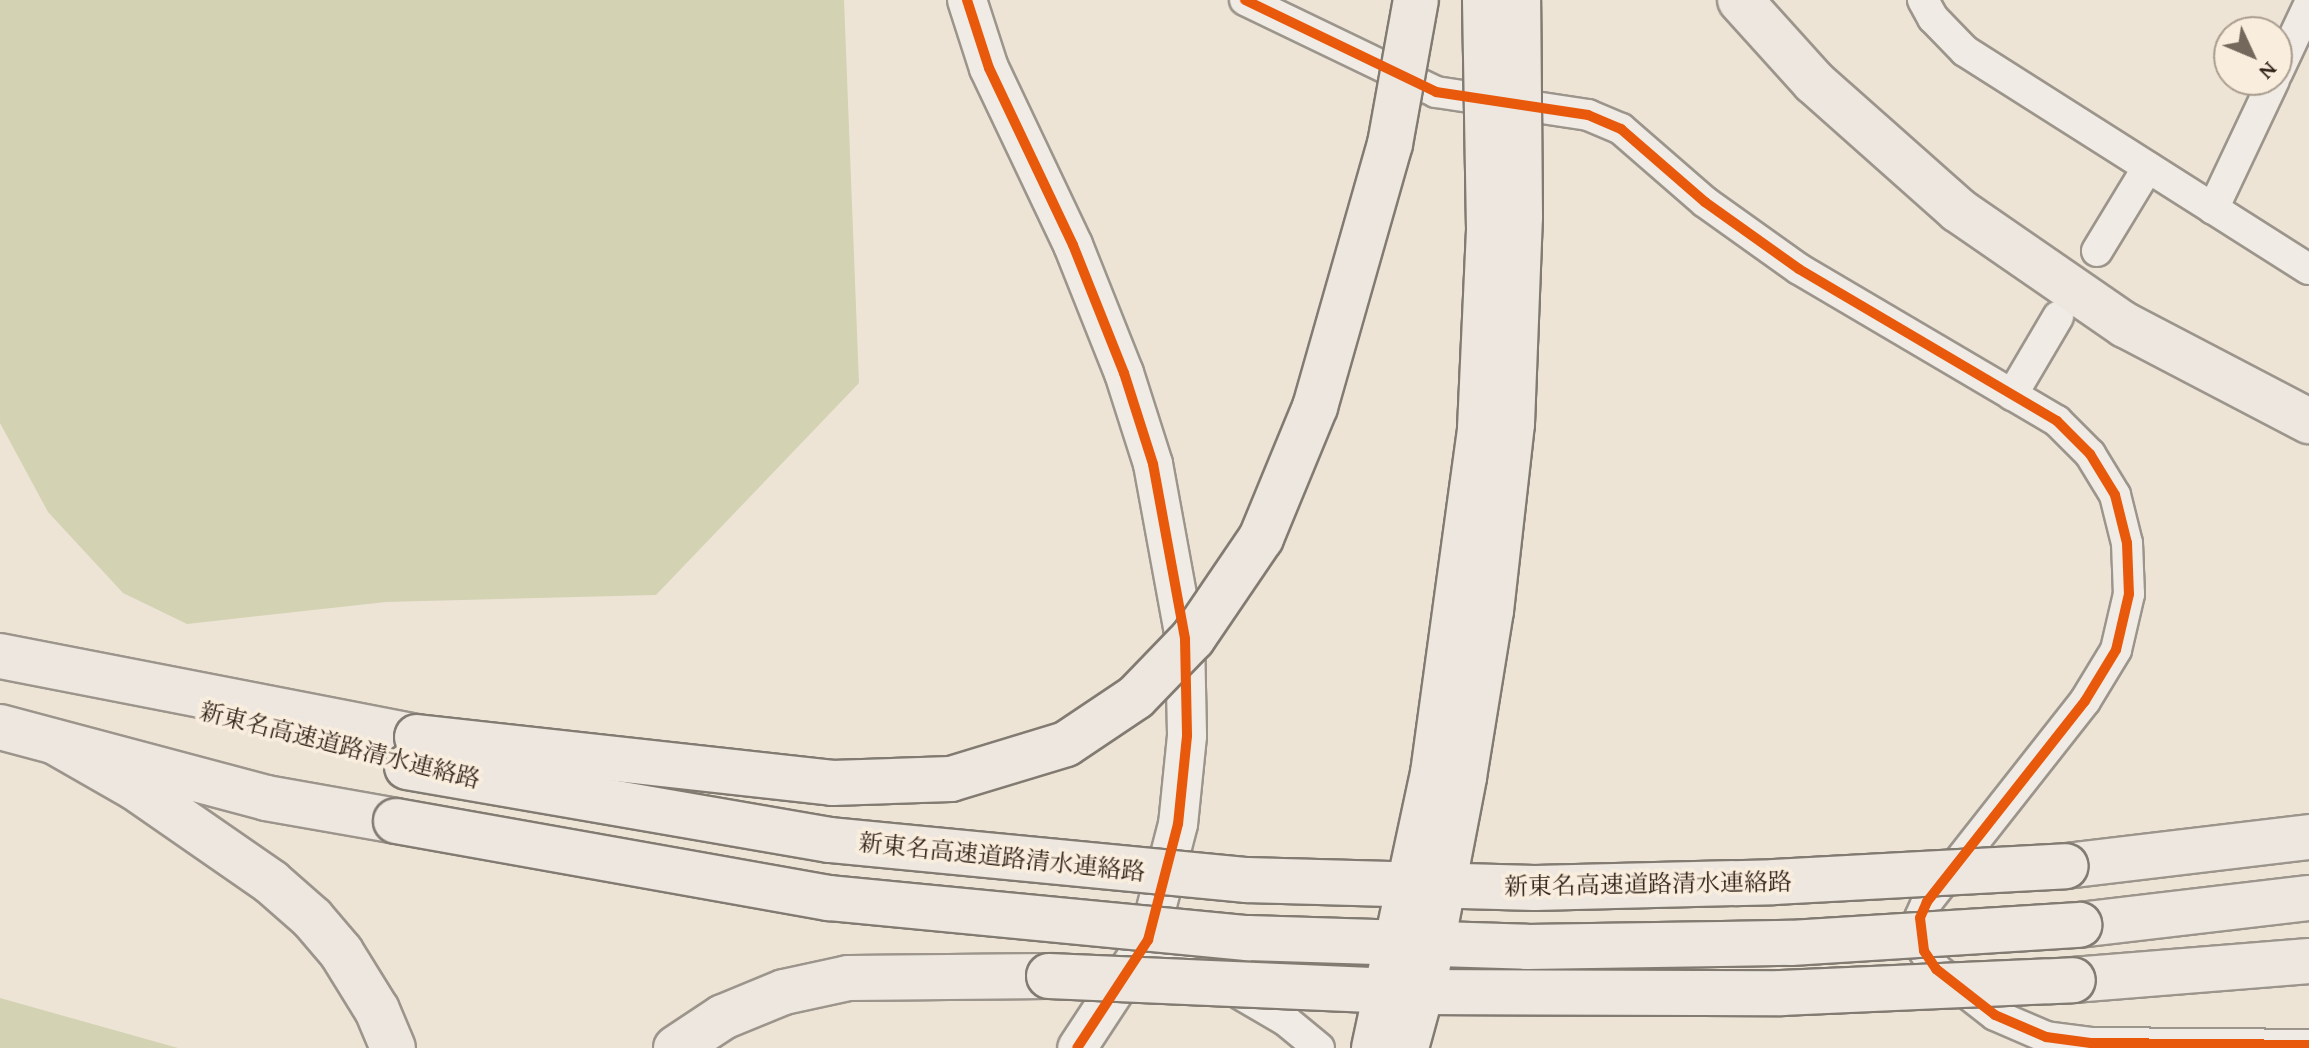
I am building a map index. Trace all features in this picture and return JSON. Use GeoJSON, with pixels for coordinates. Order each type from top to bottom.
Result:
{"type":"FeatureCollection","features":[{"type":"Feature","properties":{"kind":"highway"},"geometry":{"type":"LineString","coordinates":[[412,752],[832,783],[951,779],[1066,744],[1136,697],[1193,638],[1261,538],[1315,407],[1390,144],[1416,0]]}},
{"type":"Feature","properties":{"kind":"highway"},"geometry":{"type":"LineString","coordinates":[[1374,1048],[1433,773],[1480,428],[1489,229],[1485,0]]}},
{"type":"Feature","properties":{"kind":"highway"},"geometry":{"type":"LineString","coordinates":[[1406,1048],[1426,975],[1466,762],[1491,611],[1512,424],[1520,217],[1518,0]]}},
{"type":"Feature","properties":{"kind":"highway"},"geometry":{"type":"LineString","coordinates":[[1740,0],[1814,82],[1958,210],[2125,325],[2309,421]]}},
{"type":"Feature","properties":{"kind":"highway","name":"新東名高速道路清水連絡路"},"geometry":{"type":"LineString","coordinates":[[0,657],[412,752],[830,840],[1246,880],[1535,888],[1774,882],[2066,866],[2309,837]]}},
{"type":"Feature","properties":{"kind":"highway"},"geometry":{"type":"LineString","coordinates":[[0,727],[266,798],[829,898],[1248,938],[1527,947],[1791,943],[2079,925],[2309,898]]}},
{"type":"Feature","properties":{"kind":"highway"},"geometry":{"type":"LineString","coordinates":[[55,742],[134,787],[271,882],[341,952],[377,1010],[393,1048]]}},
{"type":"Feature","properties":{"kind":"highway"},"geometry":{"type":"LineString","coordinates":[[676,1048],[723,1017],[784,992],[848,978],[1049,976],[1417,992],[1750,993],[2073,980],[2309,961]]}},
{"type":"Feature","properties":{"kind":"street"},"geometry":{"type":"LineString","coordinates":[[967,0],[989,68],[1073,245],[1119,360],[1153,464],[1173,558],[1185,639],[1187,736],[1178,824],[1148,940],[1077,1048]]}},
{"type":"Feature","properties":{"kind":"street"},"geometry":{"type":"LineString","coordinates":[[1245,0],[1436,92],[1588,115],[1621,129],[1705,202],[1799,269],[2057,421],[2090,454],[2115,495],[2127,543],[2129,594],[2116,650],[2085,701],[1927,902],[1920,918],[1924,951],[1936,969],[1995,1015],[2046,1037],[2091,1043],[2309,1045]]}},
{"type":"Feature","properties":{"kind":"street"},"geometry":{"type":"LineString","coordinates":[[1923,0],[1947,13],[1965,51],[2309,269]]}},
{"type":"Feature","properties":{"kind":"street"},"geometry":{"type":"LineString","coordinates":[[2293,39],[2309,5]]}},
{"type":"Feature","properties":{"kind":"street"},"geometry":{"type":"LineString","coordinates":[[2213,209],[2266,96]]}},
{"type":"Feature","properties":{"kind":"street"},"geometry":{"type":"LineString","coordinates":[[2097,251],[2148,167]]}},
{"type":"Feature","properties":{"kind":"street"},"geometry":{"type":"LineString","coordinates":[[2012,395],[2058,317]]}},
{"type":"Feature","properties":{"kind":"street"},"geometry":{"type":"LineString","coordinates":[[1148,940],[1285,1020],[1319,1048]]}},
{"type":"Feature","properties":{"kind":"green space"},"geometry":{"type":"Polygon","coordinates":[[[0,0],[844,0],[859,383],[656,595],[386,602],[187,624],[123,593],[48,512],[0,423],[0,0]]]}},
{"type":"Feature","properties":{"kind":"green space"},"geometry":{"type":"Polygon","coordinates":[[[0,998],[178,1048],[0,1048],[0,998]]]}},
{"type":"Feature","properties":{"kind":"cycle path"},"geometry":{"type":"LineString","coordinates":[[967,0],[989,68],[1073,245],[1124,373],[1153,464],[1185,639],[1187,736],[1178,824],[1148,940],[1077,1048]]}},
{"type":"Feature","properties":{"kind":"cycle path"},"geometry":{"type":"LineString","coordinates":[[1245,0],[1436,92],[1588,115],[1621,129],[1705,202],[1799,269],[2057,421],[2090,454],[2115,495],[2127,543],[2129,594],[2116,650],[2085,701],[1927,902],[1920,918],[1924,951],[1936,969],[1995,1015],[2046,1037],[2091,1043],[2309,1045]]}}]}
